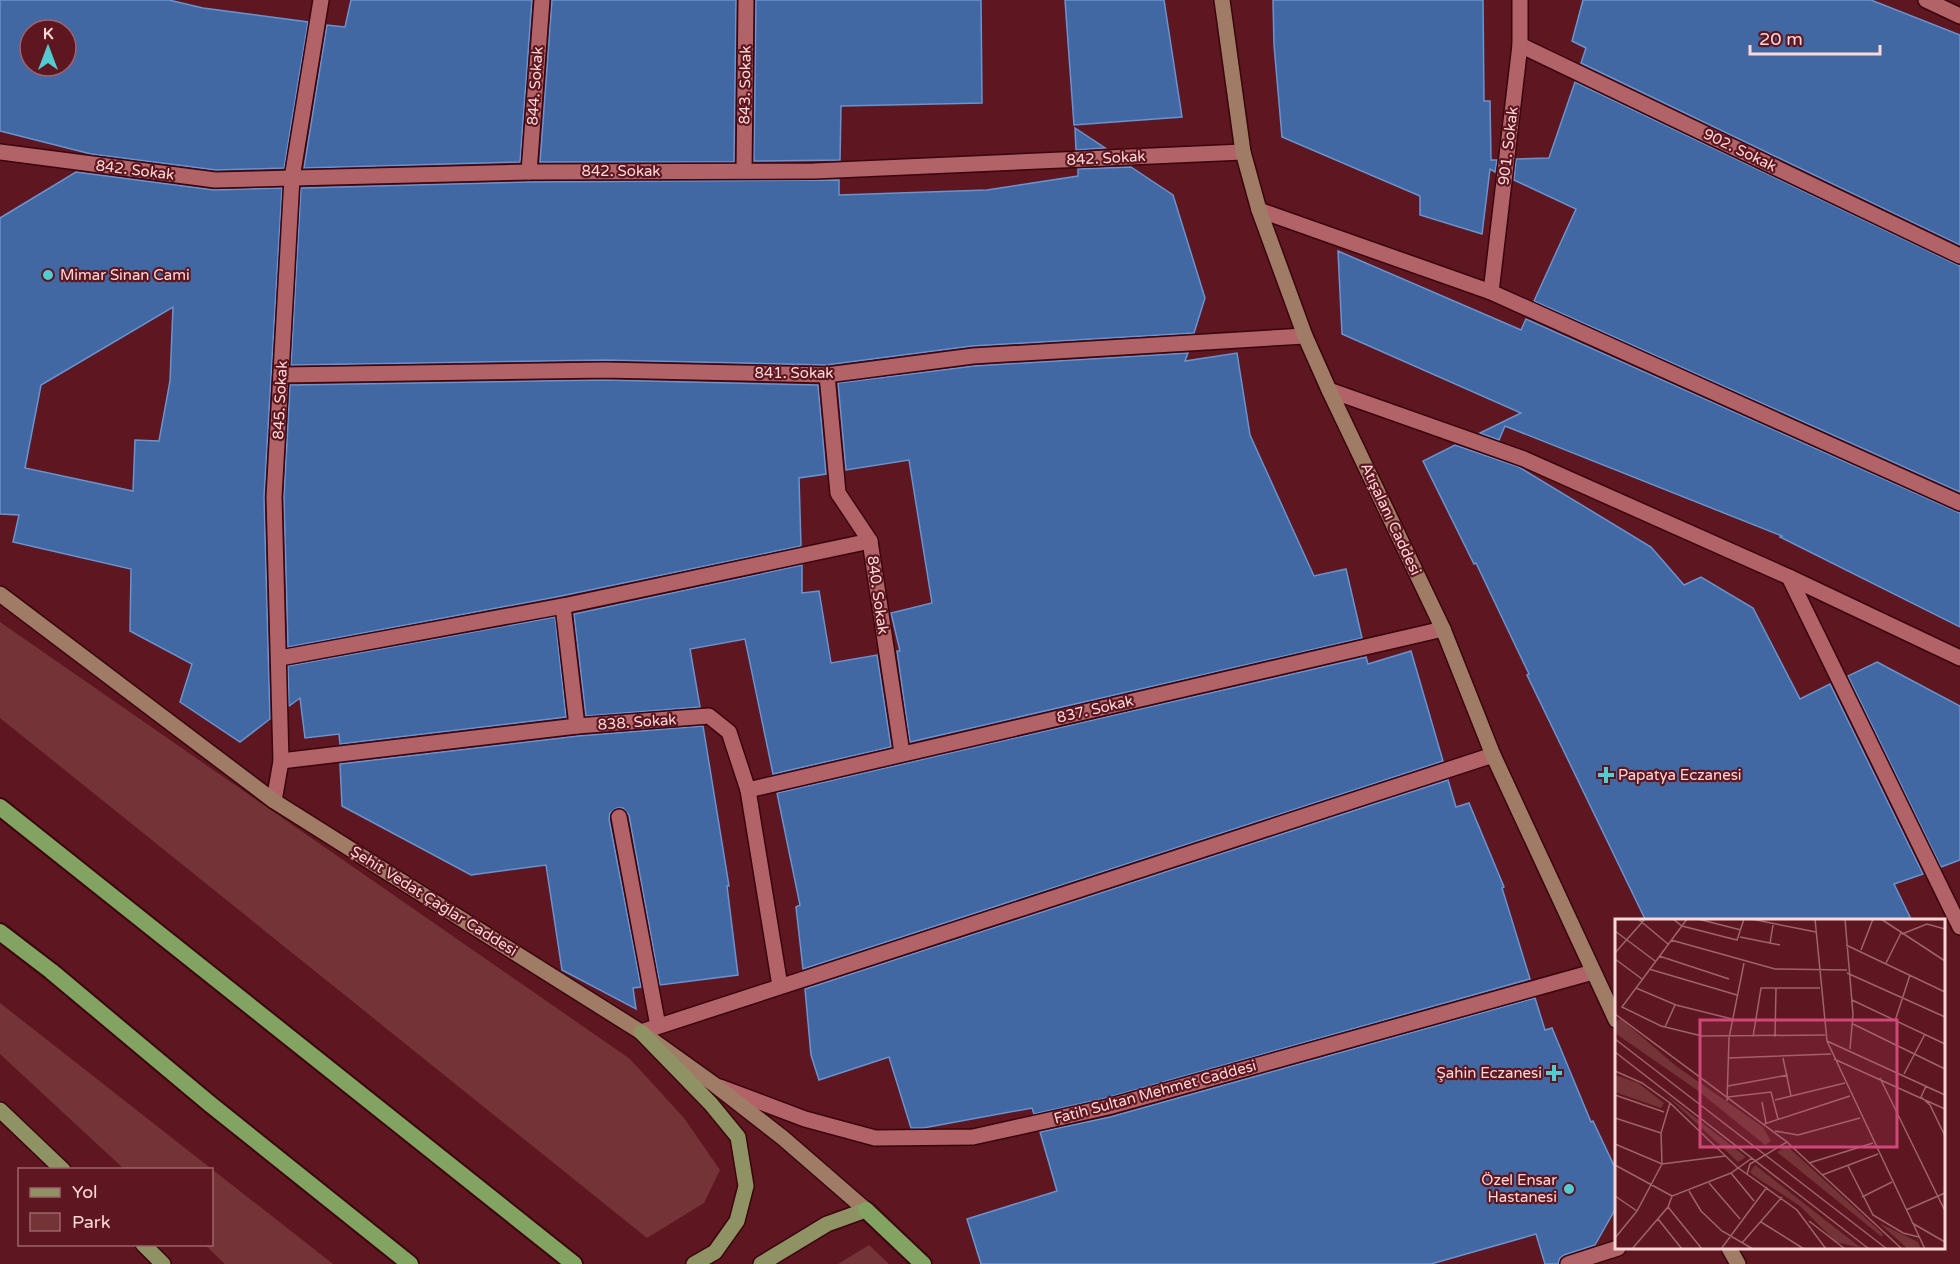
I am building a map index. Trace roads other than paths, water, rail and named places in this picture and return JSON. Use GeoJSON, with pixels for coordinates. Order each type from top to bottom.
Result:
{"type":"FeatureCollection","features":[{"type":"Feature","properties":{"kind":"highway"},"geometry":{"type":"LineString","coordinates":[[0,807],[574,1264]]}},
{"type":"Feature","properties":{"kind":"highway"},"geometry":{"type":"LineString","coordinates":[[0,932],[410,1264]]}},
{"type":"Feature","properties":{"kind":"highway"},"geometry":{"type":"LineString","coordinates":[[866,1210],[923,1264]]}},
{"type":"Feature","properties":{"kind":"main road","name":"Atışalanı Caddesi"},"geometry":{"type":"LineString","coordinates":[[1222,0],[1243,152],[1259,210],[1305,336],[1443,629],[1493,755],[1615,1016]]}},
{"type":"Feature","properties":{"kind":"main road","name":"Şehit Vedat Çağlar Caddesi"},"geometry":{"type":"LineString","coordinates":[[0,594],[274,801],[641,1032],[715,1085],[791,1144],[866,1210]]}},
{"type":"Feature","properties":{"kind":"main road"},"geometry":{"type":"LineString","coordinates":[[641,1032],[711,1104],[738,1137],[746,1186],[737,1221],[714,1252],[694,1264]]}},
{"type":"Feature","properties":{"kind":"main road"},"geometry":{"type":"LineString","coordinates":[[0,1110],[61,1168]]}},
{"type":"Feature","properties":{"kind":"main road"},"geometry":{"type":"LineString","coordinates":[[761,1264],[827,1224],[866,1210]]}},
{"type":"Feature","properties":{"kind":"main road"},"geometry":{"type":"LineString","coordinates":[[144,1246],[163,1264]]}},
{"type":"Feature","properties":{"kind":"main road"},"geometry":{"type":"LineString","coordinates":[[1730,1249],[1738,1264]]}},
{"type":"Feature","properties":{"kind":"street","name":"845. Sokak"},"geometry":{"type":"LineString","coordinates":[[274,801],[281,761],[274,497],[292,178],[321,0]]}},
{"type":"Feature","properties":{"kind":"street","name":"844. Sokak"},"geometry":{"type":"LineString","coordinates":[[528,172],[542,0]]}},
{"type":"Feature","properties":{"kind":"street","name":"843. Sokak"},"geometry":{"type":"LineString","coordinates":[[744,171],[746,0]]}},
{"type":"Feature","properties":{"kind":"street","name":"901. Sokak"},"geometry":{"type":"LineString","coordinates":[[1491,292],[1520,45],[1520,0]]}},
{"type":"Feature","properties":{"kind":"street"},"geometry":{"type":"LineString","coordinates":[[1935,2],[1960,16]]}},
{"type":"Feature","properties":{"kind":"street","name":"902. Sokak"},"geometry":{"type":"LineString","coordinates":[[1520,45],[1960,256]]}},
{"type":"Feature","properties":{"kind":"street","name":"842. Sokak"},"geometry":{"type":"LineString","coordinates":[[0,152],[215,180],[528,172],[814,171],[1243,152]]}},
{"type":"Feature","properties":{"kind":"street"},"geometry":{"type":"LineString","coordinates":[[1259,210],[1491,292],[1960,503]]}},
{"type":"Feature","properties":{"kind":"street","name":"841. Sokak"},"geometry":{"type":"LineString","coordinates":[[281,375],[604,370],[827,375],[973,356],[1305,336]]}},
{"type":"Feature","properties":{"kind":"street","name":"840. Sokak"},"geometry":{"type":"LineString","coordinates":[[827,375],[838,493],[870,541],[902,753]]}},
{"type":"Feature","properties":{"kind":"street"},"geometry":{"type":"LineString","coordinates":[[1329,390],[1524,459],[1789,577],[1960,658]]}},
{"type":"Feature","properties":{"kind":"street"},"geometry":{"type":"LineString","coordinates":[[280,658],[563,606],[870,541]]}},
{"type":"Feature","properties":{"kind":"street"},"geometry":{"type":"LineString","coordinates":[[1789,577],[1960,927]]}},
{"type":"Feature","properties":{"kind":"street"},"geometry":{"type":"LineString","coordinates":[[563,606],[577,726]]}},
{"type":"Feature","properties":{"kind":"street","name":"837. Sokak"},"geometry":{"type":"LineString","coordinates":[[747,790],[1443,629]]}},
{"type":"Feature","properties":{"kind":"street","name":"838. Sokak"},"geometry":{"type":"LineString","coordinates":[[281,761],[577,726],[709,716],[729,732],[747,790],[780,986]]}},
{"type":"Feature","properties":{"kind":"street"},"geometry":{"type":"LineString","coordinates":[[641,1032],[1493,755]]}},
{"type":"Feature","properties":{"kind":"street"},"geometry":{"type":"LineString","coordinates":[[619,817],[658,1026]]}},
{"type":"Feature","properties":{"kind":"street","name":"Fatih Sultan Mehmet Caddesi"},"geometry":{"type":"LineString","coordinates":[[715,1085],[805,1119],[875,1138],[973,1137],[1108,1107],[1593,972]]}},
{"type":"Feature","properties":{"kind":"street"},"geometry":{"type":"LineString","coordinates":[[1568,1264],[1615,1249]]}},
{"type":"Feature","properties":{"kind":"place","name":"Mimar Sinan Cami"},"geometry":{"type":"Point","coordinates":[48,275]}},
{"type":"Feature","properties":{"kind":"place","name":"Papatya Eczanesi"},"geometry":{"type":"Point","coordinates":[1606,775]}},
{"type":"Feature","properties":{"kind":"place","name":"Şahin Eczanesi"},"geometry":{"type":"Point","coordinates":[1554,1073]}},
{"type":"Feature","properties":{"kind":"place","name":"Özel Ensar Hastanesi"},"geometry":{"type":"Point","coordinates":[1569,1189]}}]}
